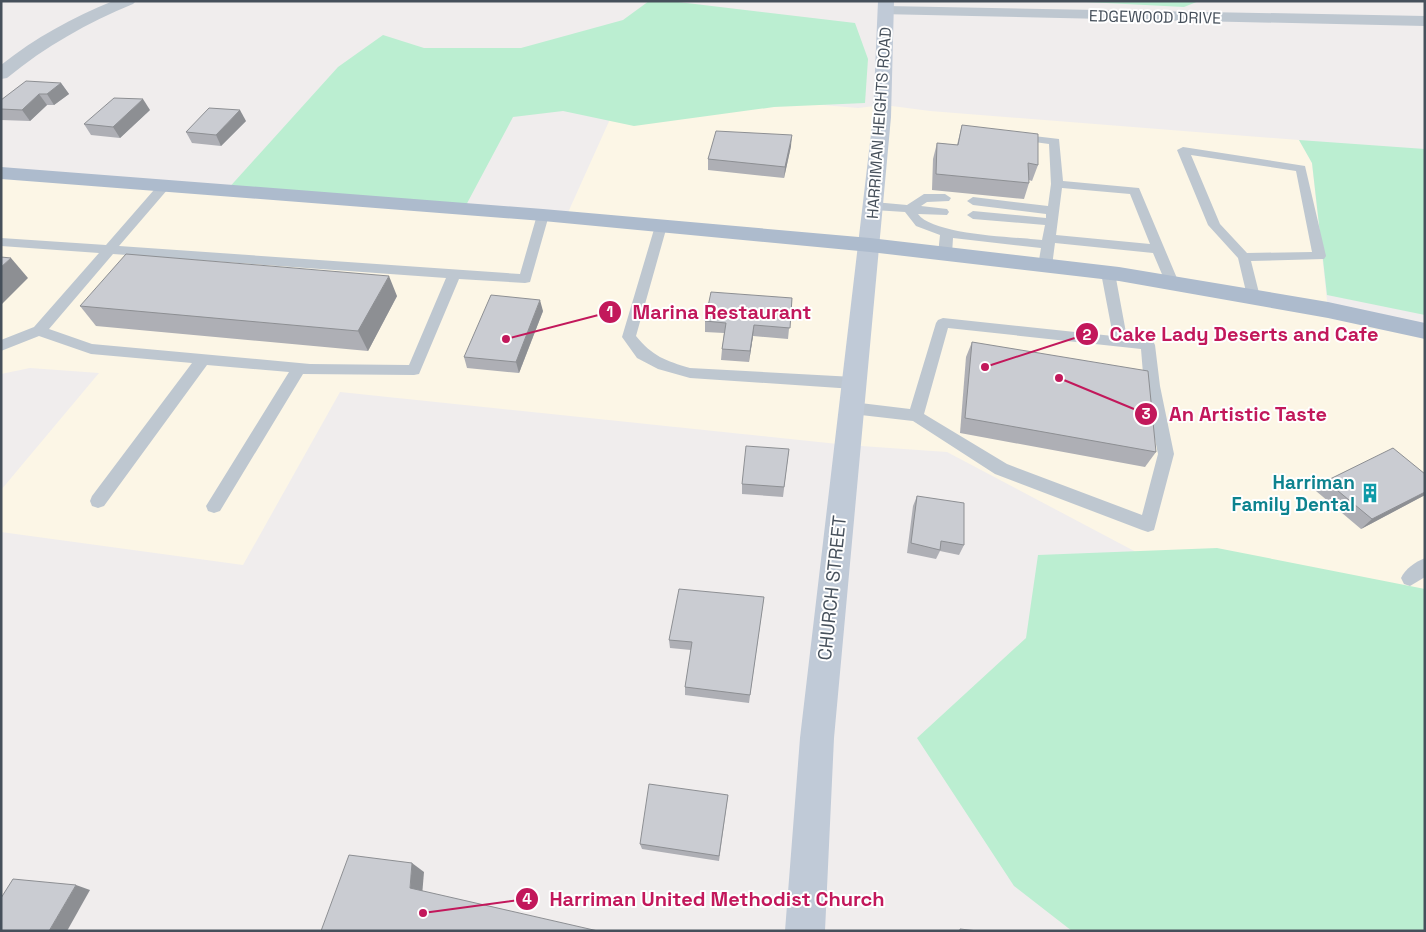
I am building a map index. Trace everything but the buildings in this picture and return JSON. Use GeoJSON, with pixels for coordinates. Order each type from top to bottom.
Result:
{"type":"FeatureCollection","features":[{"type":"Feature","properties":{"kind":"main road"},"geometry":{"type":"LineString","coordinates":[[1,173],[543,215],[870,245],[945,254],[1047,250],[1108,273],[1328,310],[1425,331]]}},
{"type":"Feature","properties":{"kind":"street"},"geometry":{"type":"LineString","coordinates":[[1,74],[24,55],[73,26],[128,1]]}},
{"type":"Feature","properties":{"kind":"street","name":"EDGEWOOD DRIVE"},"geometry":{"type":"LineString","coordinates":[[886,6],[1425,21]]}},
{"type":"Feature","properties":{"kind":"street","name":"HARRIMAN HEIGHTS ROAD"},"geometry":{"type":"LineString","coordinates":[[870,245],[882,117],[886,6]]}},
{"type":"Feature","properties":{"kind":"street"},"geometry":{"type":"LineString","coordinates":[[1,53],[24,55]]}},
{"type":"Feature","properties":{"kind":"street","name":"CHURCH STREET"},"geometry":{"type":"LineString","coordinates":[[805,931],[817,738],[870,245]]}},
{"type":"Feature","properties":{"kind":"lane"},"geometry":{"type":"LineString","coordinates":[[1005,136],[1054,141],[1058,184],[1047,250]]}},
{"type":"Feature","properties":{"kind":"lane"},"geometry":{"type":"LineString","coordinates":[[1244,257],[1319,256],[1301,168],[1183,150],[1214,224],[1244,257],[1253,297]]}},
{"type":"Feature","properties":{"kind":"lane"},"geometry":{"type":"LineString","coordinates":[[1058,184],[1135,191],[1172,283]]}},
{"type":"Feature","properties":{"kind":"lane"},"geometry":{"type":"LineString","coordinates":[[1,346],[39,331],[164,186]]}},
{"type":"Feature","properties":{"kind":"lane"},"geometry":{"type":"LineString","coordinates":[[910,209],[924,198],[945,198]]}},
{"type":"Feature","properties":{"kind":"lane"},"geometry":{"type":"LineString","coordinates":[[973,201],[1052,216]]}},
{"type":"Feature","properties":{"kind":"lane"},"geometry":{"type":"LineString","coordinates":[[874,206],[944,212]]}},
{"type":"Feature","properties":{"kind":"lane"},"geometry":{"type":"LineString","coordinates":[[910,209],[913,216],[926,227],[947,233],[1047,250],[1159,250]]}},
{"type":"Feature","properties":{"kind":"lane"},"geometry":{"type":"LineString","coordinates":[[1,242],[525,279],[543,215]]}},
{"type":"Feature","properties":{"kind":"lane"},"geometry":{"type":"LineString","coordinates":[[973,215],[1052,216]]}},
{"type":"Feature","properties":{"kind":"lane"},"geometry":{"type":"LineString","coordinates":[[661,226],[629,337],[642,354],[663,365],[690,373],[853,395],[916,416],[1001,469],[1148,525],[1166,454],[1152,386],[1148,346],[943,323],[916,416]]}},
{"type":"Feature","properties":{"kind":"lane"},"geometry":{"type":"LineString","coordinates":[[945,254],[947,233]]}},
{"type":"Feature","properties":{"kind":"lane"},"geometry":{"type":"LineString","coordinates":[[1108,273],[1121,342]]}},
{"type":"Feature","properties":{"kind":"lane"},"geometry":{"type":"LineString","coordinates":[[39,331],[91,348],[300,368],[414,370],[454,274]]}},
{"type":"Feature","properties":{"kind":"lane"},"geometry":{"type":"LineString","coordinates":[[98,501],[203,359]]}},
{"type":"Feature","properties":{"kind":"lane"},"geometry":{"type":"LineString","coordinates":[[214,506],[300,368]]}},
{"type":"Feature","properties":{"kind":"lane"},"geometry":{"type":"LineString","coordinates":[[1410,578],[1425,566]]}},
{"type":"Feature","properties":{"kind":"shaded area"},"geometry":{"type":"Polygon","coordinates":[[[624,88],[858,108],[884,105],[930,111],[1299,140],[1312,163],[1328,310],[1425,331],[1425,595],[1155,562],[947,452],[847,445],[340,392],[243,565],[1,532],[1,490],[99,373],[30,368],[1,374],[1,173],[566,217],[624,88]]]}},
{"type":"Feature","properties":{"kind":"green space"},"geometry":{"type":"Polygon","coordinates":[[[649,1],[670,1],[855,23],[868,59],[865,103],[774,107],[634,126],[563,111],[513,117],[464,209],[226,191],[338,67],[383,35],[424,48],[521,48],[623,20],[649,1]]]}},
{"type":"Feature","properties":{"kind":"green space"},"geometry":{"type":"Polygon","coordinates":[[[1067,1],[1199,1],[1184,7],[1067,1]]]}},
{"type":"Feature","properties":{"kind":"green space"},"geometry":{"type":"Polygon","coordinates":[[[1299,140],[1425,149],[1425,315],[1327,295],[1312,163],[1299,140]]]}},
{"type":"Feature","properties":{"kind":"green space"},"geometry":{"type":"Polygon","coordinates":[[[1217,548],[1425,589],[1425,931],[1072,931],[1014,886],[917,738],[1026,638],[1038,555],[1217,548]]]}},
{"type":"Feature","properties":{"kind":"place","name":"Marina Restaurant"},"geometry":{"type":"Point","coordinates":[506,339]}},
{"type":"Feature","properties":{"kind":"place","name":"Cake Lady Deserts and Cafe"},"geometry":{"type":"Point","coordinates":[985,367]}},
{"type":"Feature","properties":{"kind":"place","name":"An Artistic Taste"},"geometry":{"type":"Point","coordinates":[1059,378]}},
{"type":"Feature","properties":{"kind":"place","name":"Harriman Family Dental"},"geometry":{"type":"Point","coordinates":[1370,493]}},
{"type":"Feature","properties":{"kind":"place","name":"Harriman United Methodist Church"},"geometry":{"type":"Point","coordinates":[423,913]}}]}
